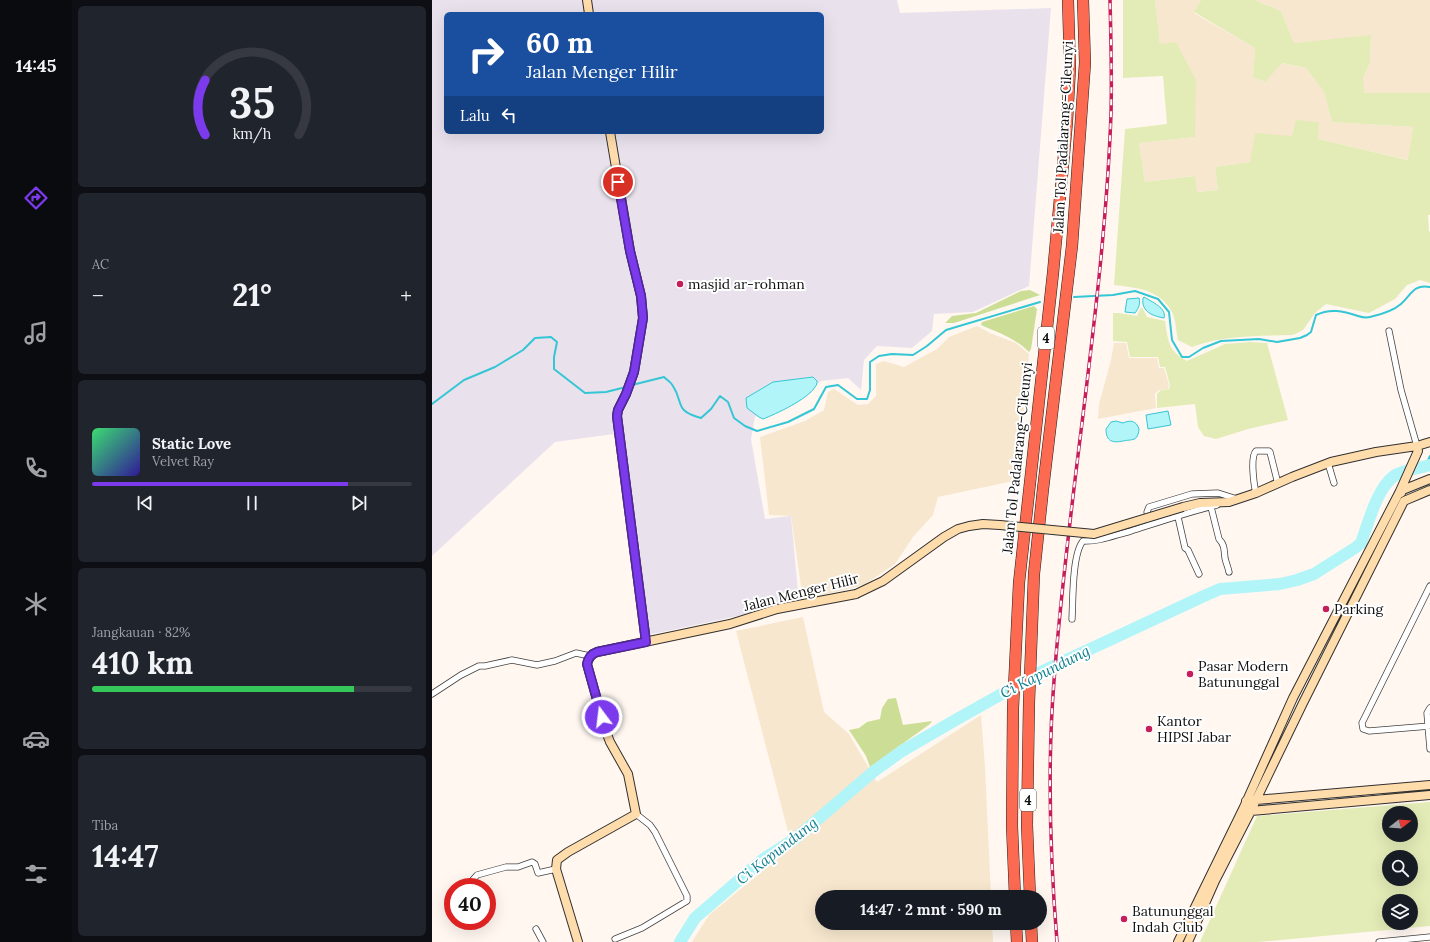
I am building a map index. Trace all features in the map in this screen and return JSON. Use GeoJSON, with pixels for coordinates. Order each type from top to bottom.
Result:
{"type":"FeatureCollection","features":[{"type":"Feature","properties":{"kind":"highway","name":"Jalan Tol Padalarang–Cileunyi"},"geometry":{"type":"LineString","coordinates":[[1015,890],[1012,826],[1013,708],[1019,583],[1053,273],[1067,122],[1070,68],[1068,0]]}},
{"type":"Feature","properties":{"kind":"highway","name":"Jalan Tol Padalarang–Cileunyi"},"geometry":{"type":"LineString","coordinates":[[1030,890],[1027,825],[1029,703],[1034,574],[1072,246],[1084,63],[1084,0]]}},
{"type":"Feature","properties":{"kind":"highway"},"geometry":{"type":"LineString","coordinates":[[1016,930],[1017,942]]}},
{"type":"Feature","properties":{"kind":"highway"},"geometry":{"type":"LineString","coordinates":[[1031,930],[1032,942]]}},
{"type":"Feature","properties":{"kind":"street"},"geometry":{"type":"LineString","coordinates":[[587,0],[589,12]]}},
{"type":"Feature","properties":{"kind":"street"},"geometry":{"type":"LineString","coordinates":[[610,134],[630,251],[643,305],[641,332],[634,372],[618,410],[617,416],[646,642]]}},
{"type":"Feature","properties":{"kind":"street"},"geometry":{"type":"LineString","coordinates":[[1188,942],[1293,698],[1400,491],[1418,449],[1401,390],[1390,331]]}},
{"type":"Feature","properties":{"kind":"street","name":"Jalan Menger Hilir"},"geometry":{"type":"LineString","coordinates":[[590,656],[597,652],[730,624],[777,609],[856,594],[883,581],[958,529],[969,526],[983,524],[1000,525],[1077,534],[1094,534],[1105,532],[1183,507],[1200,503],[1229,502],[1256,493],[1328,463],[1376,452],[1418,449],[1430,442]]}},
{"type":"Feature","properties":{"kind":"street"},"geometry":{"type":"LineString","coordinates":[[1256,493],[1253,480],[1253,455],[1256,451],[1270,452],[1278,484]]}},
{"type":"Feature","properties":{"kind":"street"},"geometry":{"type":"LineString","coordinates":[[1328,463],[1334,483]]}},
{"type":"Feature","properties":{"kind":"street"},"geometry":{"type":"LineString","coordinates":[[1400,491],[1430,479]]}},
{"type":"Feature","properties":{"kind":"street"},"geometry":{"type":"LineString","coordinates":[[1256,800],[1404,501],[1430,490]]}},
{"type":"Feature","properties":{"kind":"street"},"geometry":{"type":"LineString","coordinates":[[1400,491],[1404,501]]}},
{"type":"Feature","properties":{"kind":"street"},"geometry":{"type":"LineString","coordinates":[[1149,525],[1149,507],[1192,494],[1218,493],[1238,499]]}},
{"type":"Feature","properties":{"kind":"street"},"geometry":{"type":"LineString","coordinates":[[1072,619],[1076,560],[1079,545],[1083,541],[1099,540],[1229,502]]}},
{"type":"Feature","properties":{"kind":"street"},"geometry":{"type":"LineString","coordinates":[[1211,507],[1219,539],[1223,543],[1226,552],[1225,557],[1229,572]]}},
{"type":"Feature","properties":{"kind":"street"},"geometry":{"type":"LineString","coordinates":[[1178,517],[1185,548],[1188,550],[1199,574]]}},
{"type":"Feature","properties":{"kind":"street"},"geometry":{"type":"LineString","coordinates":[[1429,726],[1369,731],[1363,729],[1362,723],[1430,586]]}},
{"type":"Feature","properties":{"kind":"street"},"geometry":{"type":"LineString","coordinates":[[432,694],[461,675],[479,666],[512,660],[537,665],[576,653],[590,656],[587,664],[605,729],[610,742],[628,774],[636,814],[650,825],[655,832],[688,899],[642,928],[616,939]]}},
{"type":"Feature","properties":{"kind":"street"},"geometry":{"type":"LineString","coordinates":[[1430,708],[1427,713],[1430,749]]}},
{"type":"Feature","properties":{"kind":"street"},"geometry":{"type":"LineString","coordinates":[[1178,942],[1247,806],[1256,800],[1430,785]]}},
{"type":"Feature","properties":{"kind":"street"},"geometry":{"type":"LineString","coordinates":[[1247,806],[1430,795]]}},
{"type":"Feature","properties":{"kind":"street"},"geometry":{"type":"LineString","coordinates":[[578,942],[556,869],[557,860],[568,852],[636,814]]}},
{"type":"Feature","properties":{"kind":"street"},"geometry":{"type":"LineString","coordinates":[[474,878],[477,875],[506,867],[518,867],[532,862],[535,864],[538,873],[556,869]]}},
{"type":"Feature","properties":{"kind":"street"},"geometry":{"type":"LineString","coordinates":[[536,928],[543,942]]}},
{"type":"Feature","properties":{"kind":"street"},"geometry":{"type":"LineString","coordinates":[[1379,942],[1430,937]]}},
{"type":"Feature","properties":{"kind":"shaded area"},"geometry":{"type":"Polygon","coordinates":[[[432,0],[897,0],[900,13],[1051,8],[1029,286],[973,312],[934,314],[932,331],[912,348],[877,346],[864,360],[861,390],[848,378],[821,381],[791,402],[755,417],[751,439],[765,519],[791,516],[799,603],[643,636],[614,434],[555,442],[432,556],[432,0]]]}},
{"type":"Feature","properties":{"kind":"shaded area"},"geometry":{"type":"Polygon","coordinates":[[[1155,0],[1201,0],[1194,13],[1255,48],[1253,76],[1264,82],[1281,63],[1306,68],[1324,92],[1332,122],[1413,127],[1409,160],[1318,139],[1292,137],[1250,162],[1215,167],[1218,190],[1196,192],[1194,176],[1145,182],[1139,143],[1195,137],[1160,44],[1155,0]]]}},
{"type":"Feature","properties":{"kind":"shaded area"},"geometry":{"type":"Polygon","coordinates":[[[1255,0],[1430,0],[1430,93],[1363,93],[1363,78],[1370,63],[1371,36],[1294,43],[1281,11],[1255,0]]]}},
{"type":"Feature","properties":{"kind":"shaded area"},"geometry":{"type":"Polygon","coordinates":[[[977,326],[990,333],[1016,343],[1029,354],[1018,480],[938,497],[933,515],[913,537],[895,564],[864,585],[803,600],[791,516],[769,515],[760,437],[805,421],[824,410],[828,392],[834,389],[858,405],[868,404],[876,396],[876,364],[884,361],[904,367],[937,349],[949,337],[977,326]]]}},
{"type":"Feature","properties":{"kind":"shaded area"},"geometry":{"type":"Polygon","coordinates":[[[1114,343],[1126,343],[1129,358],[1157,358],[1159,368],[1164,368],[1169,385],[1168,389],[1159,390],[1155,394],[1156,408],[1098,419],[1099,404],[1114,343]]]}},
{"type":"Feature","properties":{"kind":"shaded area"},"geometry":{"type":"Polygon","coordinates":[[[803,617],[824,712],[849,734],[877,782],[981,715],[991,890],[815,890],[815,930],[992,930],[993,942],[692,942],[709,915],[792,847],[736,631],[803,617]]]}},
{"type":"Feature","properties":{"kind":"green space"},"geometry":{"type":"Polygon","coordinates":[[[1123,0],[1155,0],[1160,44],[1176,42],[1196,80],[1195,137],[1139,143],[1145,182],[1195,176],[1197,192],[1218,190],[1215,167],[1250,162],[1255,133],[1292,136],[1296,120],[1319,122],[1318,139],[1408,160],[1413,127],[1332,122],[1324,92],[1306,68],[1282,63],[1265,82],[1253,77],[1255,48],[1194,12],[1201,0],[1255,0],[1281,11],[1294,43],[1371,35],[1370,63],[1363,78],[1364,93],[1430,93],[1430,215],[1428,215],[1430,232],[1430,283],[1420,280],[1407,285],[1395,299],[1369,313],[1326,304],[1315,313],[1303,330],[1293,335],[1229,338],[1192,347],[1178,340],[1172,312],[1161,298],[1147,291],[1114,285],[1125,129],[1167,124],[1163,76],[1123,78],[1123,0]]]}},
{"type":"Feature","properties":{"kind":"green space"},"geometry":{"type":"Polygon","coordinates":[[[1030,290],[1040,295],[954,323],[945,323],[952,316],[976,313],[1021,291],[1030,290]]]}},
{"type":"Feature","properties":{"kind":"green space"},"geometry":{"type":"Polygon","coordinates":[[[1034,306],[1037,309],[1031,349],[1029,352],[1012,339],[981,325],[982,322],[1034,306]]]}},
{"type":"Feature","properties":{"kind":"green space"},"geometry":{"type":"Polygon","coordinates":[[[1141,307],[1147,317],[1165,321],[1168,339],[1172,349],[1187,361],[1225,344],[1250,342],[1267,343],[1288,420],[1248,429],[1216,439],[1204,436],[1198,427],[1195,404],[1157,408],[1157,394],[1161,390],[1169,389],[1170,385],[1165,367],[1160,367],[1158,357],[1130,357],[1127,342],[1113,341],[1113,313],[1137,316],[1141,307]]]}},
{"type":"Feature","properties":{"kind":"green space"},"geometry":{"type":"Polygon","coordinates":[[[896,698],[903,725],[932,721],[930,724],[870,767],[866,756],[849,730],[859,728],[867,722],[880,719],[882,708],[888,699],[896,698]]]}},
{"type":"Feature","properties":{"kind":"green space"},"geometry":{"type":"Polygon","coordinates":[[[1430,802],[1430,926],[1418,927],[1418,894],[1382,894],[1382,930],[1387,930],[1258,942],[1200,942],[1257,816],[1430,802]]]}},
{"type":"Feature","properties":{"kind":"water"},"geometry":{"type":"Polygon","coordinates":[[[1144,297],[1161,308],[1164,318],[1156,316],[1146,310],[1143,303],[1144,297]]]}},
{"type":"Feature","properties":{"kind":"water"},"geometry":{"type":"Polygon","coordinates":[[[1139,298],[1138,308],[1135,313],[1125,312],[1127,299],[1139,298]]]}},
{"type":"Feature","properties":{"kind":"water"},"geometry":{"type":"Polygon","coordinates":[[[813,377],[817,383],[811,392],[799,401],[776,414],[763,419],[747,408],[746,398],[773,382],[813,377]]]}},
{"type":"Feature","properties":{"kind":"water"},"geometry":{"type":"Polygon","coordinates":[[[1168,411],[1171,425],[1148,429],[1146,415],[1168,411]]]}},
{"type":"Feature","properties":{"kind":"water"},"geometry":{"type":"Polygon","coordinates":[[[1116,421],[1123,423],[1128,421],[1134,422],[1139,429],[1136,438],[1116,442],[1111,441],[1107,437],[1106,429],[1111,422],[1116,421]]]}},
{"type":"Feature","properties":{"kind":"waterway"},"geometry":{"type":"LineString","coordinates":[[1074,297],[1113,295],[1135,291],[1158,299],[1169,312],[1172,340],[1182,357],[1189,357],[1203,348],[1221,341],[1259,339],[1277,342],[1300,338],[1311,332],[1316,315],[1321,313],[1337,311],[1364,317],[1374,316],[1394,309],[1401,304],[1416,288],[1424,286],[1430,287]]}},
{"type":"Feature","properties":{"kind":"waterway"},"geometry":{"type":"LineString","coordinates":[[632,385],[664,377],[672,385],[683,409],[692,415],[701,418],[711,409],[720,396],[728,402],[734,418],[745,426],[757,431],[788,422],[814,409],[826,387],[838,385],[857,399],[867,399],[870,390],[870,362],[879,356],[892,354],[913,355],[927,346],[946,330],[1040,302]]}},
{"type":"Feature","properties":{"kind":"waterway"},"geometry":{"type":"LineString","coordinates":[[432,404],[464,380],[495,367],[523,350],[535,338],[551,337],[557,342],[554,357],[554,369],[585,393],[606,392],[626,387]]}},
{"type":"Feature","properties":{"kind":"waterway","name":"Ci Kapundung"},"geometry":{"type":"LineString","coordinates":[[1425,467],[1430,456]]}},
{"type":"Feature","properties":{"kind":"waterway","name":"Ci Kapundung"},"geometry":{"type":"LineString","coordinates":[[680,942],[695,918],[762,860],[796,838],[873,772],[902,751],[1043,671],[1220,589],[1280,584],[1314,574],[1361,543],[1378,497],[1394,476],[1402,472],[1430,465]]}},
{"type":"Feature","properties":{"kind":"railway"},"geometry":{"type":"LineString","coordinates":[[1057,942],[1050,812],[1052,714],[1060,610],[1094,327],[1107,185],[1111,114],[1110,0]]}},
{"type":"Feature","properties":{"kind":"place","name":"masjid ar-rohman"},"geometry":{"type":"Point","coordinates":[680,284]}},
{"type":"Feature","properties":{"kind":"place","name":"Parking"},"geometry":{"type":"Point","coordinates":[1326,609]}},
{"type":"Feature","properties":{"kind":"place","name":"Pasar Modern Batununggal"},"geometry":{"type":"Point","coordinates":[1190,674]}},
{"type":"Feature","properties":{"kind":"place","name":"Kantor HIPSI Jabar"},"geometry":{"type":"Point","coordinates":[1149,729]}},
{"type":"Feature","properties":{"kind":"place","name":"Batununggal Indah Club"},"geometry":{"type":"Point","coordinates":[1124,919]}},
{"type":"Feature","properties":{"kind":"route"},"geometry":{"type":"LineString","coordinates":[[602,717],[587,664],[590,656],[593,653],[646,642],[617,416],[618,410],[634,372],[643,318],[643,305],[630,251],[618,182]]}}]}
